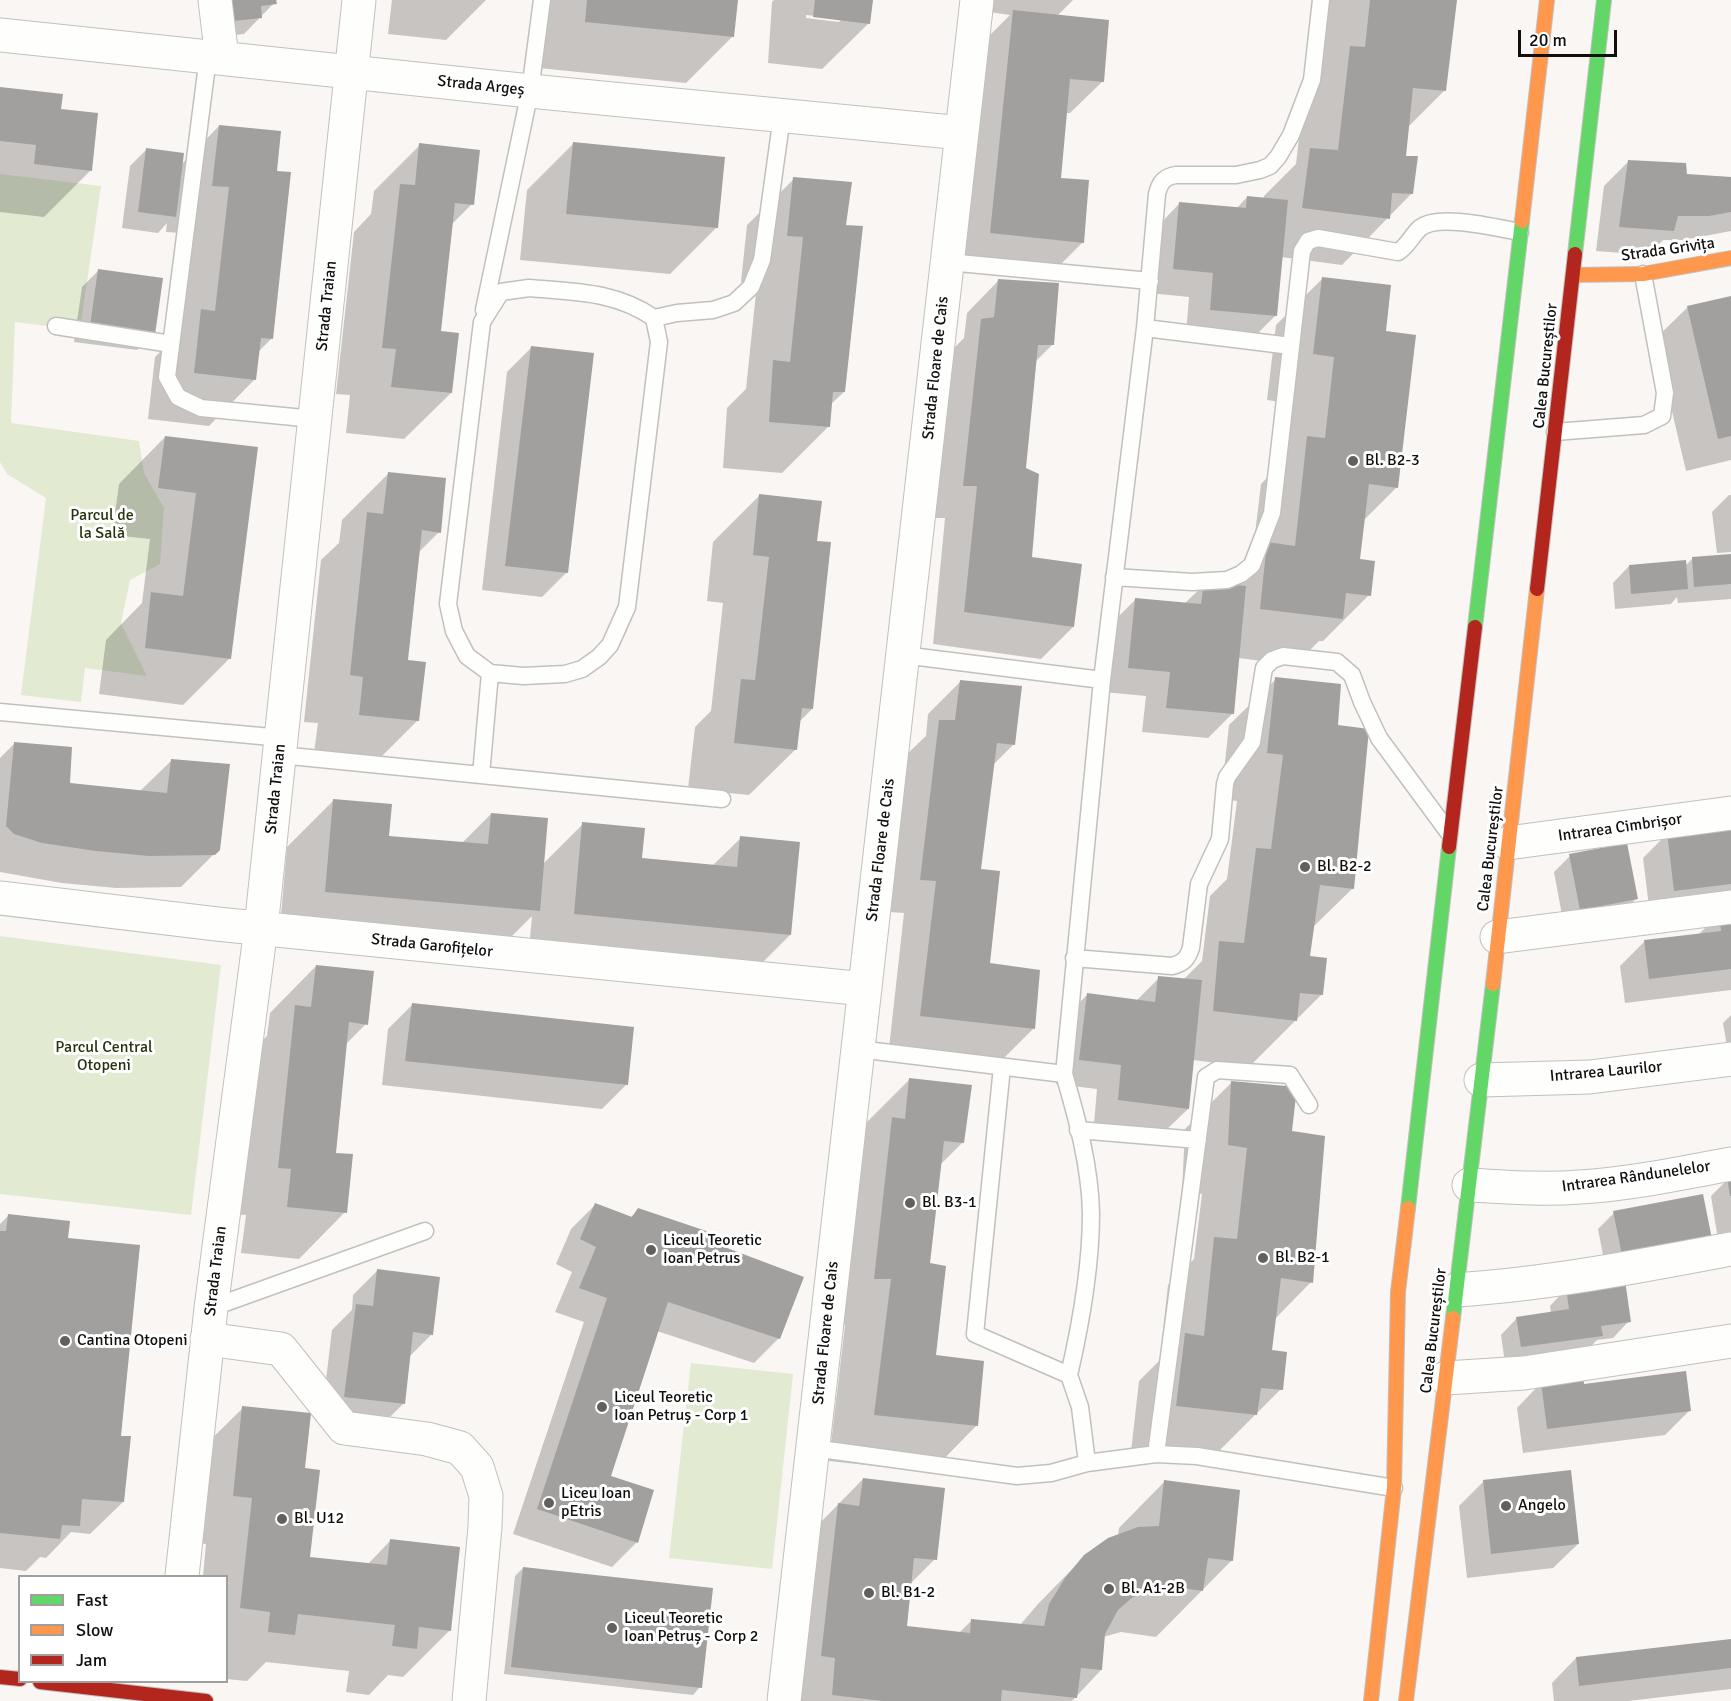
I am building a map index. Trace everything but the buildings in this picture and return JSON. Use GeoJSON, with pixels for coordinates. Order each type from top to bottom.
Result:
{"type":"FeatureCollection","features":[{"type":"Feature","properties":{"kind":"main road","name":"Calea Bucureștilor"},"geometry":{"type":"LineString","coordinates":[[1371,1701],[1395,1488],[1398,1292],[1547,0]]}},
{"type":"Feature","properties":{"kind":"main road","name":"Calea Bucureștilor"},"geometry":{"type":"LineString","coordinates":[[1406,1701],[1469,1185],[1604,0]]}},
{"type":"Feature","properties":{"kind":"main road","name":"Strada Grivița"},"geometry":{"type":"LineString","coordinates":[[1573,275],[1643,273],[1731,258]]}},
{"type":"Feature","properties":{"kind":"main road"},"geometry":{"type":"LineString","coordinates":[[0,1677],[18,1679]]}},
{"type":"Feature","properties":{"kind":"main road"},"geometry":{"type":"LineString","coordinates":[[52,1683],[170,1693],[206,1701]]}},
{"type":"Feature","properties":{"kind":"street"},"geometry":{"type":"LineString","coordinates":[[215,0],[215,58]]}},
{"type":"Feature","properties":{"kind":"street","name":"Strada Traian"},"geometry":{"type":"LineString","coordinates":[[182,1575],[209,1324],[261,928],[359,0]]}},
{"type":"Feature","properties":{"kind":"street","name":"Strada Floare de Cais"},"geometry":{"type":"LineString","coordinates":[[784,1701],[977,0]]}},
{"type":"Feature","properties":{"kind":"street","name":"Strada Argeș"},"geometry":{"type":"LineString","coordinates":[[0,35],[530,91],[962,133]]}},
{"type":"Feature","properties":{"kind":"street","name":"Intrarea Cimbrișor"},"geometry":{"type":"LineString","coordinates":[[1508,843],[1731,813]]}},
{"type":"Feature","properties":{"kind":"street","name":"Strada Garofițelor"},"geometry":{"type":"LineString","coordinates":[[0,898],[261,928],[865,989]]}},
{"type":"Feature","properties":{"kind":"street"},"geometry":{"type":"LineString","coordinates":[[1497,937],[1731,907]]}},
{"type":"Feature","properties":{"kind":"street","name":"Intrarea Laurilor"},"geometry":{"type":"LineString","coordinates":[[1481,1080],[1590,1077],[1731,1059]]}},
{"type":"Feature","properties":{"kind":"street","name":"Intrarea Rândunelelor"},"geometry":{"type":"LineString","coordinates":[[1469,1185],[1532,1189],[1581,1187],[1731,1164]]}},
{"type":"Feature","properties":{"kind":"street"},"geometry":{"type":"LineString","coordinates":[[1456,1290],[1486,1288],[1649,1265],[1731,1249]]}},
{"type":"Feature","properties":{"kind":"street"},"geometry":{"type":"LineString","coordinates":[[209,1324],[281,1349],[344,1428],[427,1439],[460,1448],[477,1467],[486,1496],[485,1527],[469,1701]]}},
{"type":"Feature","properties":{"kind":"street"},"geometry":{"type":"LineString","coordinates":[[1446,1378],[1524,1373],[1731,1341]]}},
{"type":"Feature","properties":{"kind":"lane"},"geometry":{"type":"LineString","coordinates":[[482,322],[501,292],[529,288],[608,296],[639,308],[654,318],[659,342],[627,607],[610,645],[599,657],[582,669],[565,674],[523,676],[490,673],[467,656],[454,631],[448,604],[482,322],[530,91],[542,0]]}},
{"type":"Feature","properties":{"kind":"lane"},"geometry":{"type":"LineString","coordinates":[[1087,1463],[1080,1407],[1069,1375],[1076,1345],[1087,1266],[1091,1212],[1086,1168],[1064,1074],[1102,680],[1145,328],[1157,194],[1160,184],[1166,177],[1176,175],[1225,177],[1260,170],[1270,166],[1282,152],[1312,80],[1321,0]]}},
{"type":"Feature","properties":{"kind":"lane"},"geometry":{"type":"LineString","coordinates":[[215,58],[171,344],[168,377],[178,397],[201,408],[314,419]]}},
{"type":"Feature","properties":{"kind":"lane"},"geometry":{"type":"LineString","coordinates":[[654,318],[677,313],[713,310],[734,303],[751,287],[762,260],[782,116]]}},
{"type":"Feature","properties":{"kind":"lane"},"geometry":{"type":"LineString","coordinates":[[1114,577],[1192,582],[1227,580],[1241,574],[1252,565],[1272,513],[1302,251],[1308,241],[1318,238],[1398,252],[1421,228],[1434,221],[1520,232]]}},
{"type":"Feature","properties":{"kind":"lane"},"geometry":{"type":"LineString","coordinates":[[948,262],[1150,281]]}},
{"type":"Feature","properties":{"kind":"lane"},"geometry":{"type":"LineString","coordinates":[[1555,432],[1644,425],[1662,416],[1665,393],[1643,273]]}},
{"type":"Feature","properties":{"kind":"lane"},"geometry":{"type":"LineString","coordinates":[[56,326],[171,344]]}},
{"type":"Feature","properties":{"kind":"lane"},"geometry":{"type":"LineString","coordinates":[[1145,328],[1291,346]]}},
{"type":"Feature","properties":{"kind":"lane"},"geometry":{"type":"LineString","coordinates":[[903,655],[1102,680]]}},
{"type":"Feature","properties":{"kind":"lane"},"geometry":{"type":"LineString","coordinates":[[1074,958],[1173,966],[1182,964],[1188,957],[1199,884],[1218,845],[1227,777],[1252,742],[1264,668],[1272,660],[1283,656],[1337,662],[1352,675],[1379,738],[1451,836]]}},
{"type":"Feature","properties":{"kind":"lane"},"geometry":{"type":"LineString","coordinates":[[481,774],[490,673]]}},
{"type":"Feature","properties":{"kind":"lane"},"geometry":{"type":"LineString","coordinates":[[0,712],[481,774],[722,800]]}},
{"type":"Feature","properties":{"kind":"lane"},"geometry":{"type":"LineString","coordinates":[[858,1049],[1064,1074]]}},
{"type":"Feature","properties":{"kind":"lane"},"geometry":{"type":"LineString","coordinates":[[1002,1067],[975,1334],[1069,1375]]}},
{"type":"Feature","properties":{"kind":"lane"},"geometry":{"type":"LineString","coordinates":[[1156,1454],[1206,1077],[1216,1070],[1290,1075],[1309,1105]]}},
{"type":"Feature","properties":{"kind":"lane"},"geometry":{"type":"LineString","coordinates":[[1078,1130],[1198,1140]]}},
{"type":"Feature","properties":{"kind":"lane"},"geometry":{"type":"LineString","coordinates":[[209,1324],[425,1231]]}},
{"type":"Feature","properties":{"kind":"lane"},"geometry":{"type":"LineString","coordinates":[[813,1448],[1017,1476],[1051,1473],[1087,1463],[1156,1454],[1197,1456],[1395,1488]]}},
{"type":"Feature","properties":{"kind":"green space","name":"Parcul de la Sală"},"geometry":{"type":"Polygon","coordinates":[[[0,174],[101,186],[80,330],[15,322],[11,423],[139,441],[144,473],[164,508],[160,564],[130,580],[121,623],[147,676],[85,668],[81,702],[21,695],[46,498],[7,474],[0,462],[0,174]]]}},
{"type":"Feature","properties":{"kind":"green space","name":"Parcul Central Otopeni"},"geometry":{"type":"Polygon","coordinates":[[[0,936],[221,965],[191,1215],[0,1194],[0,936]]]}},
{"type":"Feature","properties":{"kind":"green space"},"geometry":{"type":"Polygon","coordinates":[[[691,1363],[793,1374],[772,1569],[669,1558],[691,1363]]]}},
{"type":"Feature","properties":{"kind":"traffic: fast"},"geometry":{"type":"LineString","coordinates":[[1575,254],[1604,0]]}},
{"type":"Feature","properties":{"kind":"traffic: fast"},"geometry":{"type":"LineString","coordinates":[[1475,627],[1522,221]]}},
{"type":"Feature","properties":{"kind":"traffic: fast"},"geometry":{"type":"LineString","coordinates":[[1408,1208],[1449,847]]}},
{"type":"Feature","properties":{"kind":"traffic: fast"},"geometry":{"type":"LineString","coordinates":[[1453,1318],[1493,984]]}},
{"type":"Feature","properties":{"kind":"traffic: slow"},"geometry":{"type":"LineString","coordinates":[[1522,221],[1547,0]]}},
{"type":"Feature","properties":{"kind":"traffic: slow"},"geometry":{"type":"LineString","coordinates":[[1573,275],[1643,274],[1731,258]]}},
{"type":"Feature","properties":{"kind":"traffic: slow"},"geometry":{"type":"LineString","coordinates":[[1493,984],[1537,589]]}},
{"type":"Feature","properties":{"kind":"traffic: slow"},"geometry":{"type":"LineString","coordinates":[[1371,1701],[1394,1488],[1398,1292],[1408,1208]]}},
{"type":"Feature","properties":{"kind":"traffic: slow"},"geometry":{"type":"LineString","coordinates":[[1406,1701],[1453,1318]]}},
{"type":"Feature","properties":{"kind":"traffic: jam"},"geometry":{"type":"LineString","coordinates":[[1537,589],[1575,254]]}},
{"type":"Feature","properties":{"kind":"traffic: jam"},"geometry":{"type":"LineString","coordinates":[[1449,847],[1475,627]]}},
{"type":"Feature","properties":{"kind":"traffic: jam"},"geometry":{"type":"LineString","coordinates":[[0,1677],[18,1679]]}},
{"type":"Feature","properties":{"kind":"traffic: jam"},"geometry":{"type":"LineString","coordinates":[[49,1683],[206,1701]]}},
{"type":"Feature","properties":{"kind":"place","name":"Bl. B2-3"},"geometry":{"type":"Point","coordinates":[1353,461]}},
{"type":"Feature","properties":{"kind":"place","name":"Bl. B2-2"},"geometry":{"type":"Point","coordinates":[1305,867]}},
{"type":"Feature","properties":{"kind":"place","name":"Bl. B3-1"},"geometry":{"type":"Point","coordinates":[910,1203]}},
{"type":"Feature","properties":{"kind":"place","name":"Liceul Teoretic Ioan Petrus"},"geometry":{"type":"Point","coordinates":[651,1250]}},
{"type":"Feature","properties":{"kind":"place","name":"Bl. B2-1"},"geometry":{"type":"Point","coordinates":[1263,1258]}},
{"type":"Feature","properties":{"kind":"place","name":"Cantina Otopeni"},"geometry":{"type":"Point","coordinates":[65,1341]}},
{"type":"Feature","properties":{"kind":"place","name":"Liceul Teoretic Ioan Petruș - Corp 1"},"geometry":{"type":"Point","coordinates":[602,1407]}},
{"type":"Feature","properties":{"kind":"place","name":"Liceu Ioan pEtris"},"geometry":{"type":"Point","coordinates":[549,1503]}},
{"type":"Feature","properties":{"kind":"place","name":"Angelo"},"geometry":{"type":"Point","coordinates":[1506,1506]}},
{"type":"Feature","properties":{"kind":"place","name":"Bl. U12"},"geometry":{"type":"Point","coordinates":[282,1519]}},
{"type":"Feature","properties":{"kind":"place","name":"Bl. A1-2B"},"geometry":{"type":"Point","coordinates":[1109,1589]}},
{"type":"Feature","properties":{"kind":"place","name":"Bl. B1-2"},"geometry":{"type":"Point","coordinates":[869,1593]}},
{"type":"Feature","properties":{"kind":"place","name":"Liceul Teoretic Ioan Petruș - Corp 2"},"geometry":{"type":"Point","coordinates":[612,1628]}}]}
